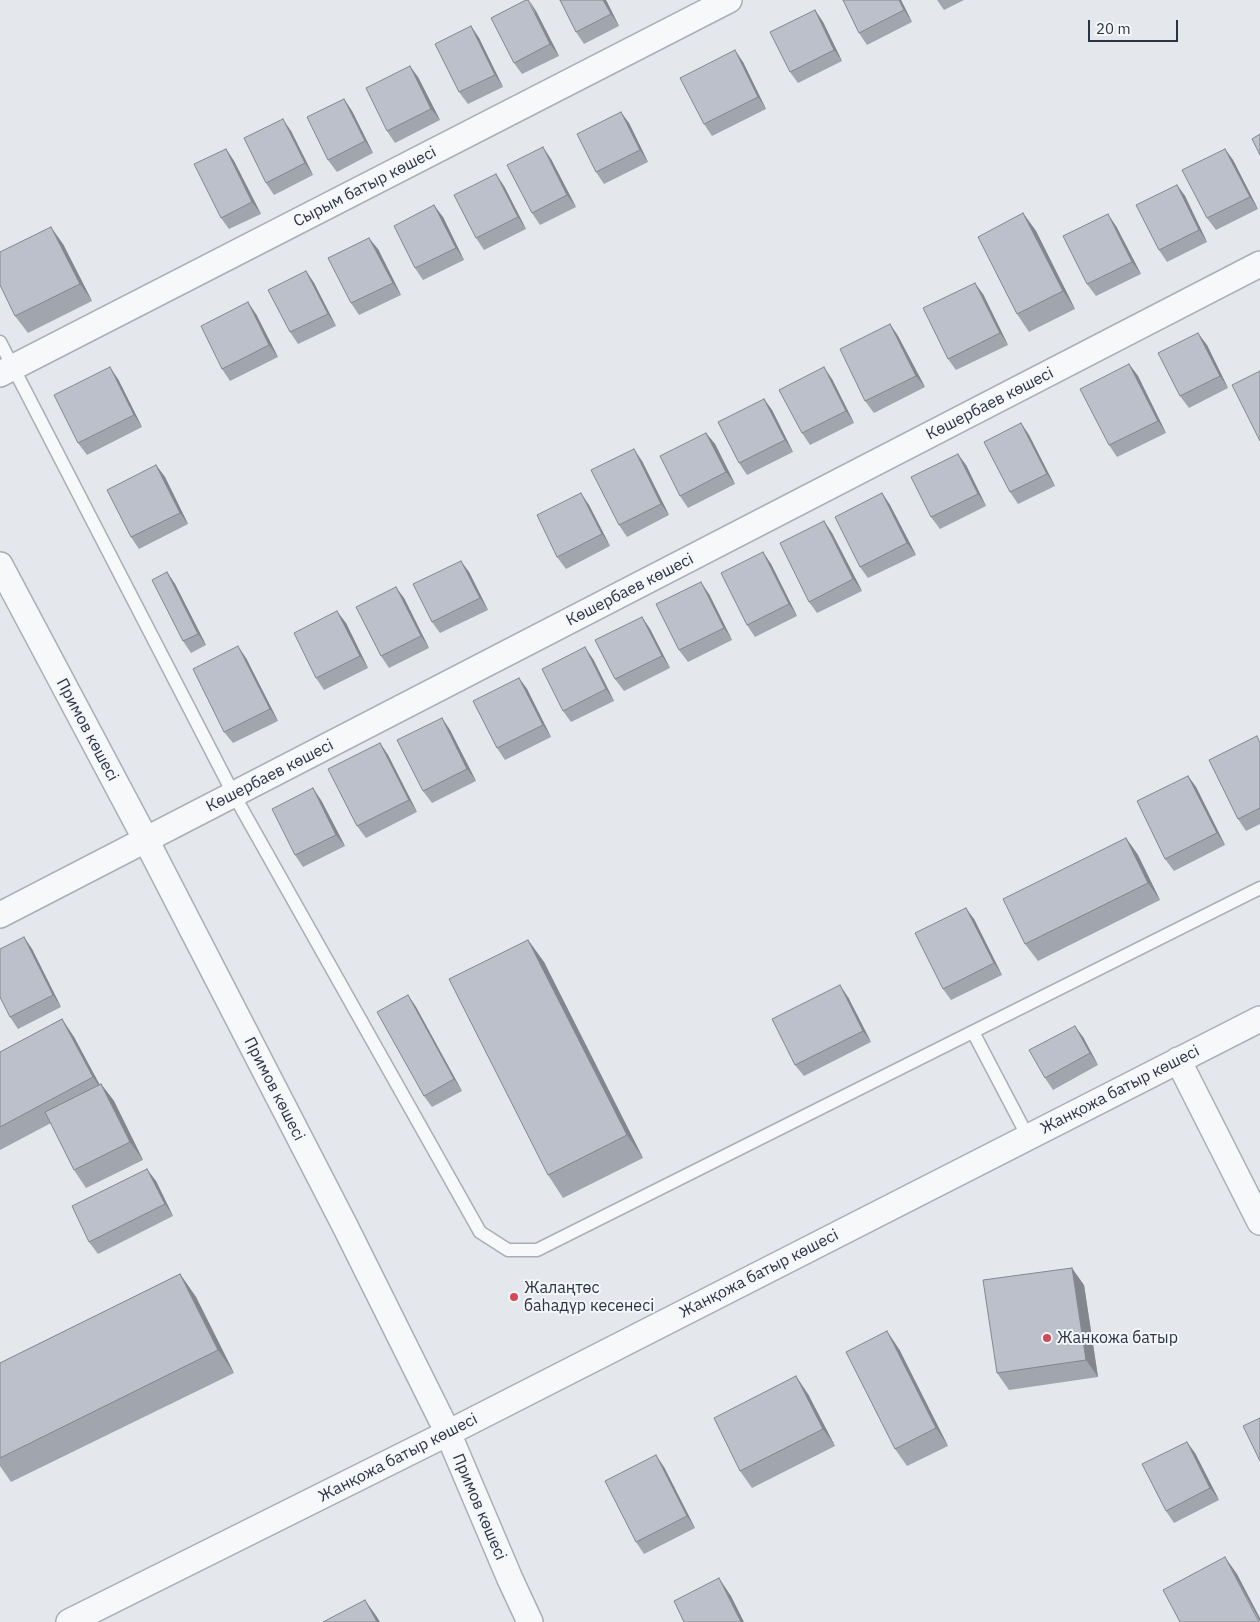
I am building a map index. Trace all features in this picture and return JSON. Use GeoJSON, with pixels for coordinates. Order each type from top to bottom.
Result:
{"type":"FeatureCollection","features":[{"type":"Feature","properties":{"kind":"street","name":"Сырым батыр көшесі"},"geometry":{"type":"LineString","coordinates":[[7,371],[729,0]]}},
{"type":"Feature","properties":{"kind":"street","name":"Көшербаев көшесі"},"geometry":{"type":"LineString","coordinates":[[0,915],[1260,264]]}},
{"type":"Feature","properties":{"kind":"street","name":"Примов көшесі"},"geometry":{"type":"LineString","coordinates":[[0,565],[146,840],[345,1226],[448,1434],[530,1622]]}},
{"type":"Feature","properties":{"kind":"street","name":"Жанқожа батыр көшесі"},"geometry":{"type":"LineString","coordinates":[[69,1622],[448,1434],[1260,1019]]}},
{"type":"Feature","properties":{"kind":"street"},"geometry":{"type":"LineString","coordinates":[[1178,1060],[1260,1222]]}},
{"type":"Feature","properties":{"kind":"lane"},"geometry":{"type":"LineString","coordinates":[[0,342],[7,371],[234,795],[480,1232],[508,1250],[538,1250],[1260,888]]}},
{"type":"Feature","properties":{"kind":"lane"},"geometry":{"type":"LineString","coordinates":[[972,1032],[1028,1137]]}},
{"type":"Feature","properties":{"kind":"building"},"geometry":{"type":"Polygon","coordinates":[[[528,0],[550,44],[514,63],[491,18],[528,0]]]}},
{"type":"Feature","properties":{"kind":"building"},"geometry":{"type":"Polygon","coordinates":[[[560,0],[603,0],[611,14],[576,32],[560,0]]]}},
{"type":"Feature","properties":{"kind":"building"},"geometry":{"type":"Polygon","coordinates":[[[843,0],[899,0],[904,10],[859,33],[843,0]]]}},
{"type":"Feature","properties":{"kind":"building"},"geometry":{"type":"Polygon","coordinates":[[[815,10],[834,50],[790,72],[770,32],[815,10]]]}},
{"type":"Feature","properties":{"kind":"building"},"geometry":{"type":"Polygon","coordinates":[[[471,26],[495,75],[459,92],[435,44],[471,26]]]}},
{"type":"Feature","properties":{"kind":"building"},"geometry":{"type":"Polygon","coordinates":[[[735,50],[758,97],[704,124],[680,78],[735,50]]]}},
{"type":"Feature","properties":{"kind":"building"},"geometry":{"type":"Polygon","coordinates":[[[410,66],[431,109],[387,131],[366,88],[410,66]]]}},
{"type":"Feature","properties":{"kind":"building"},"geometry":{"type":"Polygon","coordinates":[[[344,99],[365,141],[328,160],[307,117],[344,99]]]}},
{"type":"Feature","properties":{"kind":"building"},"geometry":{"type":"Polygon","coordinates":[[[621,112],[640,150],[596,172],[577,134],[621,112]]]}},
{"type":"Feature","properties":{"kind":"building"},"geometry":{"type":"Polygon","coordinates":[[[283,119],[305,163],[266,183],[244,138],[283,119]]]}},
{"type":"Feature","properties":{"kind":"building"},"geometry":{"type":"Polygon","coordinates":[[[1260,134],[1260,155],[1252,139],[1260,134]]]}},
{"type":"Feature","properties":{"kind":"building"},"geometry":{"type":"Polygon","coordinates":[[[543,147],[567,195],[532,213],[507,165],[543,147]]]}},
{"type":"Feature","properties":{"kind":"building"},"geometry":{"type":"Polygon","coordinates":[[[226,149],[252,202],[221,218],[194,164],[226,149]]]}},
{"type":"Feature","properties":{"kind":"building"},"geometry":{"type":"Polygon","coordinates":[[[1225,149],[1250,197],[1207,218],[1182,170],[1225,149]]]}},
{"type":"Feature","properties":{"kind":"building"},"geometry":{"type":"Polygon","coordinates":[[[496,174],[518,217],[476,238],[454,195],[496,174]]]}},
{"type":"Feature","properties":{"kind":"building"},"geometry":{"type":"Polygon","coordinates":[[[1177,185],[1199,230],[1159,250],[1136,205],[1177,185]]]}},
{"type":"Feature","properties":{"kind":"building"},"geometry":{"type":"Polygon","coordinates":[[[434,205],[456,248],[415,268],[394,226],[434,205]]]}},
{"type":"Feature","properties":{"kind":"building"},"geometry":{"type":"Polygon","coordinates":[[[1023,213],[1063,291],[1017,314],[978,237],[1023,213]]]}},
{"type":"Feature","properties":{"kind":"building"},"geometry":{"type":"Polygon","coordinates":[[[1108,214],[1132,262],[1087,284],[1063,236],[1108,214]]]}},
{"type":"Feature","properties":{"kind":"building"},"geometry":{"type":"Polygon","coordinates":[[[51,227],[80,284],[15,316],[0,285],[0,252],[51,227]]]}},
{"type":"Feature","properties":{"kind":"building"},"geometry":{"type":"Polygon","coordinates":[[[369,238],[393,283],[351,303],[328,258],[369,238]]]}},
{"type":"Feature","properties":{"kind":"building"},"geometry":{"type":"Polygon","coordinates":[[[306,271],[328,314],[290,332],[268,290],[306,271]]]}},
{"type":"Feature","properties":{"kind":"building"},"geometry":{"type":"Polygon","coordinates":[[[975,283],[1000,333],[948,359],[923,308],[975,283]]]}},
{"type":"Feature","properties":{"kind":"building"},"geometry":{"type":"Polygon","coordinates":[[[248,302],[269,345],[222,369],[201,326],[248,302]]]}},
{"type":"Feature","properties":{"kind":"building"},"geometry":{"type":"Polygon","coordinates":[[[890,324],[916,376],[865,401],[840,349],[890,324]]]}},
{"type":"Feature","properties":{"kind":"building"},"geometry":{"type":"Polygon","coordinates":[[[1198,333],[1220,376],[1180,396],[1158,353],[1198,333]]]}},
{"type":"Feature","properties":{"kind":"building"},"geometry":{"type":"Polygon","coordinates":[[[1129,364],[1158,421],[1109,445],[1080,389],[1129,364]]]}},
{"type":"Feature","properties":{"kind":"building"},"geometry":{"type":"Polygon","coordinates":[[[110,367],[134,415],[78,443],[54,395],[110,367]]]}},
{"type":"Feature","properties":{"kind":"building"},"geometry":{"type":"Polygon","coordinates":[[[824,367],[846,411],[802,433],[779,390],[824,367]]]}},
{"type":"Feature","properties":{"kind":"building"},"geometry":{"type":"Polygon","coordinates":[[[1260,371],[1260,441],[1232,385],[1260,371]]]}},
{"type":"Feature","properties":{"kind":"building"},"geometry":{"type":"Polygon","coordinates":[[[764,399],[785,440],[739,463],[718,422],[764,399]]]}},
{"type":"Feature","properties":{"kind":"building"},"geometry":{"type":"Polygon","coordinates":[[[1021,423],[1047,474],[1010,492],[984,442],[1021,423]]]}},
{"type":"Feature","properties":{"kind":"building"},"geometry":{"type":"Polygon","coordinates":[[[706,433],[726,472],[680,496],[660,456],[706,433]]]}},
{"type":"Feature","properties":{"kind":"building"},"geometry":{"type":"Polygon","coordinates":[[[634,449],[661,504],[619,525],[591,470],[634,449]]]}},
{"type":"Feature","properties":{"kind":"building"},"geometry":{"type":"Polygon","coordinates":[[[958,454],[978,494],[931,517],[911,477],[958,454]]]}},
{"type":"Feature","properties":{"kind":"building"},"geometry":{"type":"Polygon","coordinates":[[[156,465],[180,513],[131,537],[107,490],[156,465]]]}},
{"type":"Feature","properties":{"kind":"building"},"geometry":{"type":"Polygon","coordinates":[[[581,493],[602,534],[557,557],[537,515],[581,493]]]}},
{"type":"Feature","properties":{"kind":"building"},"geometry":{"type":"Polygon","coordinates":[[[882,493],[907,543],[860,567],[835,517],[882,493]]]}},
{"type":"Feature","properties":{"kind":"building"},"geometry":{"type":"Polygon","coordinates":[[[824,521],[853,579],[809,602],[780,543],[824,521]]]}},
{"type":"Feature","properties":{"kind":"building"},"geometry":{"type":"Polygon","coordinates":[[[763,552],[789,604],[747,625],[721,573],[763,552]]]}},
{"type":"Feature","properties":{"kind":"building"},"geometry":{"type":"Polygon","coordinates":[[[461,561],[480,598],[432,622],[413,584],[461,561]]]}},
{"type":"Feature","properties":{"kind":"building"},"geometry":{"type":"Polygon","coordinates":[[[167,572],[198,634],[183,641],[152,580],[167,572]]]}},
{"type":"Feature","properties":{"kind":"building"},"geometry":{"type":"Polygon","coordinates":[[[701,582],[724,628],[679,650],[656,604],[701,582]]]}},
{"type":"Feature","properties":{"kind":"building"},"geometry":{"type":"Polygon","coordinates":[[[396,587],[421,636],[381,656],[356,607],[396,587]]]}},
{"type":"Feature","properties":{"kind":"building"},"geometry":{"type":"Polygon","coordinates":[[[337,611],[360,656],[316,678],[294,633],[337,611]]]}},
{"type":"Feature","properties":{"kind":"building"},"geometry":{"type":"Polygon","coordinates":[[[642,617],[662,656],[615,679],[595,640],[642,617]]]}},
{"type":"Feature","properties":{"kind":"building"},"geometry":{"type":"Polygon","coordinates":[[[238,646],[270,709],[224,732],[193,669],[238,646]]]}},
{"type":"Feature","properties":{"kind":"building"},"geometry":{"type":"Polygon","coordinates":[[[585,647],[606,689],[563,711],[542,669],[585,647]]]}},
{"type":"Feature","properties":{"kind":"building"},"geometry":{"type":"Polygon","coordinates":[[[519,678],[543,725],[497,748],[473,701],[519,678]]]}},
{"type":"Feature","properties":{"kind":"building"},"geometry":{"type":"Polygon","coordinates":[[[442,718],[467,769],[423,791],[397,740],[442,718]]]}},
{"type":"Feature","properties":{"kind":"building"},"geometry":{"type":"Polygon","coordinates":[[[1257,736],[1260,743],[1260,808],[1238,819],[1209,760],[1257,736]]]}},
{"type":"Feature","properties":{"kind":"building"},"geometry":{"type":"Polygon","coordinates":[[[380,743],[409,800],[357,826],[328,769],[380,743]]]}},
{"type":"Feature","properties":{"kind":"building"},"geometry":{"type":"Polygon","coordinates":[[[1188,776],[1217,833],[1165,859],[1137,801],[1188,776]]]}},
{"type":"Feature","properties":{"kind":"building"},"geometry":{"type":"Polygon","coordinates":[[[313,788],[336,835],[295,855],[272,809],[313,788]]]}},
{"type":"Feature","properties":{"kind":"building"},"geometry":{"type":"Polygon","coordinates":[[[1126,838],[1148,883],[1025,944],[1003,899],[1126,838]]]}},
{"type":"Feature","properties":{"kind":"building"},"geometry":{"type":"Polygon","coordinates":[[[966,908],[994,963],[943,989],[915,933],[966,908]]]}},
{"type":"Feature","properties":{"kind":"building"},"geometry":{"type":"Polygon","coordinates":[[[24,937],[53,995],[10,1017],[0,997],[0,949],[24,937]]]}},
{"type":"Feature","properties":{"kind":"building"},"geometry":{"type":"Polygon","coordinates":[[[528,940],[627,1135],[548,1175],[449,979],[528,940]]]}},
{"type":"Feature","properties":{"kind":"building"},"geometry":{"type":"Polygon","coordinates":[[[840,985],[863,1031],[795,1065],[772,1019],[840,985]]]}},
{"type":"Feature","properties":{"kind":"building"},"geometry":{"type":"Polygon","coordinates":[[[408,995],[454,1079],[424,1096],[377,1012],[408,995]]]}},
{"type":"Feature","properties":{"kind":"building"},"geometry":{"type":"Polygon","coordinates":[[[62,1019],[93,1077],[0,1127],[0,1052],[62,1019]]]}},
{"type":"Feature","properties":{"kind":"building"},"geometry":{"type":"Polygon","coordinates":[[[1075,1026],[1090,1053],[1045,1078],[1029,1050],[1075,1026]]]}},
{"type":"Feature","properties":{"kind":"building"},"geometry":{"type":"Polygon","coordinates":[[[101,1084],[130,1142],[74,1170],[45,1112],[101,1084]]]}},
{"type":"Feature","properties":{"kind":"building"},"geometry":{"type":"Polygon","coordinates":[[[147,1169],[165,1204],[89,1242],[72,1206],[147,1169]]]}},
{"type":"Feature","properties":{"kind":"building","name":"Жанкожа батыр"},"geometry":{"type":"Polygon","coordinates":[[[1072,1268],[1086,1360],[997,1373],[983,1280],[1072,1268]]]}},
{"type":"Feature","properties":{"kind":"building"},"geometry":{"type":"Polygon","coordinates":[[[180,1274],[218,1350],[0,1458],[0,1363],[180,1274]]]}},
{"type":"Feature","properties":{"kind":"building"},"geometry":{"type":"Polygon","coordinates":[[[887,1331],[936,1428],[895,1449],[846,1352],[887,1331]]]}},
{"type":"Feature","properties":{"kind":"building"},"geometry":{"type":"Polygon","coordinates":[[[796,1376],[823,1429],[740,1471],[714,1418],[796,1376]]]}},
{"type":"Feature","properties":{"kind":"building"},"geometry":{"type":"Polygon","coordinates":[[[1260,1418],[1260,1461],[1243,1426],[1260,1418]]]}},
{"type":"Feature","properties":{"kind":"building"},"geometry":{"type":"Polygon","coordinates":[[[1187,1442],[1210,1488],[1166,1511],[1142,1464],[1187,1442]]]}},
{"type":"Feature","properties":{"kind":"building"},"geometry":{"type":"Polygon","coordinates":[[[656,1455],[687,1516],[636,1542],[605,1481],[656,1455]]]}},
{"type":"Feature","properties":{"kind":"building"},"geometry":{"type":"Polygon","coordinates":[[[1225,1557],[1259,1622],[1180,1622],[1163,1590],[1225,1557]]]}},
{"type":"Feature","properties":{"kind":"building"},"geometry":{"type":"Polygon","coordinates":[[[719,1578],[741,1622],[684,1622],[674,1601],[719,1578]]]}},
{"type":"Feature","properties":{"kind":"building"},"geometry":{"type":"Polygon","coordinates":[[[365,1600],[377,1622],[323,1622],[365,1600]]]}},
{"type":"Feature","properties":{"kind":"place","name":"Жалаңтөс баһадүр кесенесі"},"geometry":{"type":"Point","coordinates":[514,1297]}},
{"type":"Feature","properties":{"kind":"place","name":"Жанкожа батыр"},"geometry":{"type":"Point","coordinates":[1047,1338]}}]}
